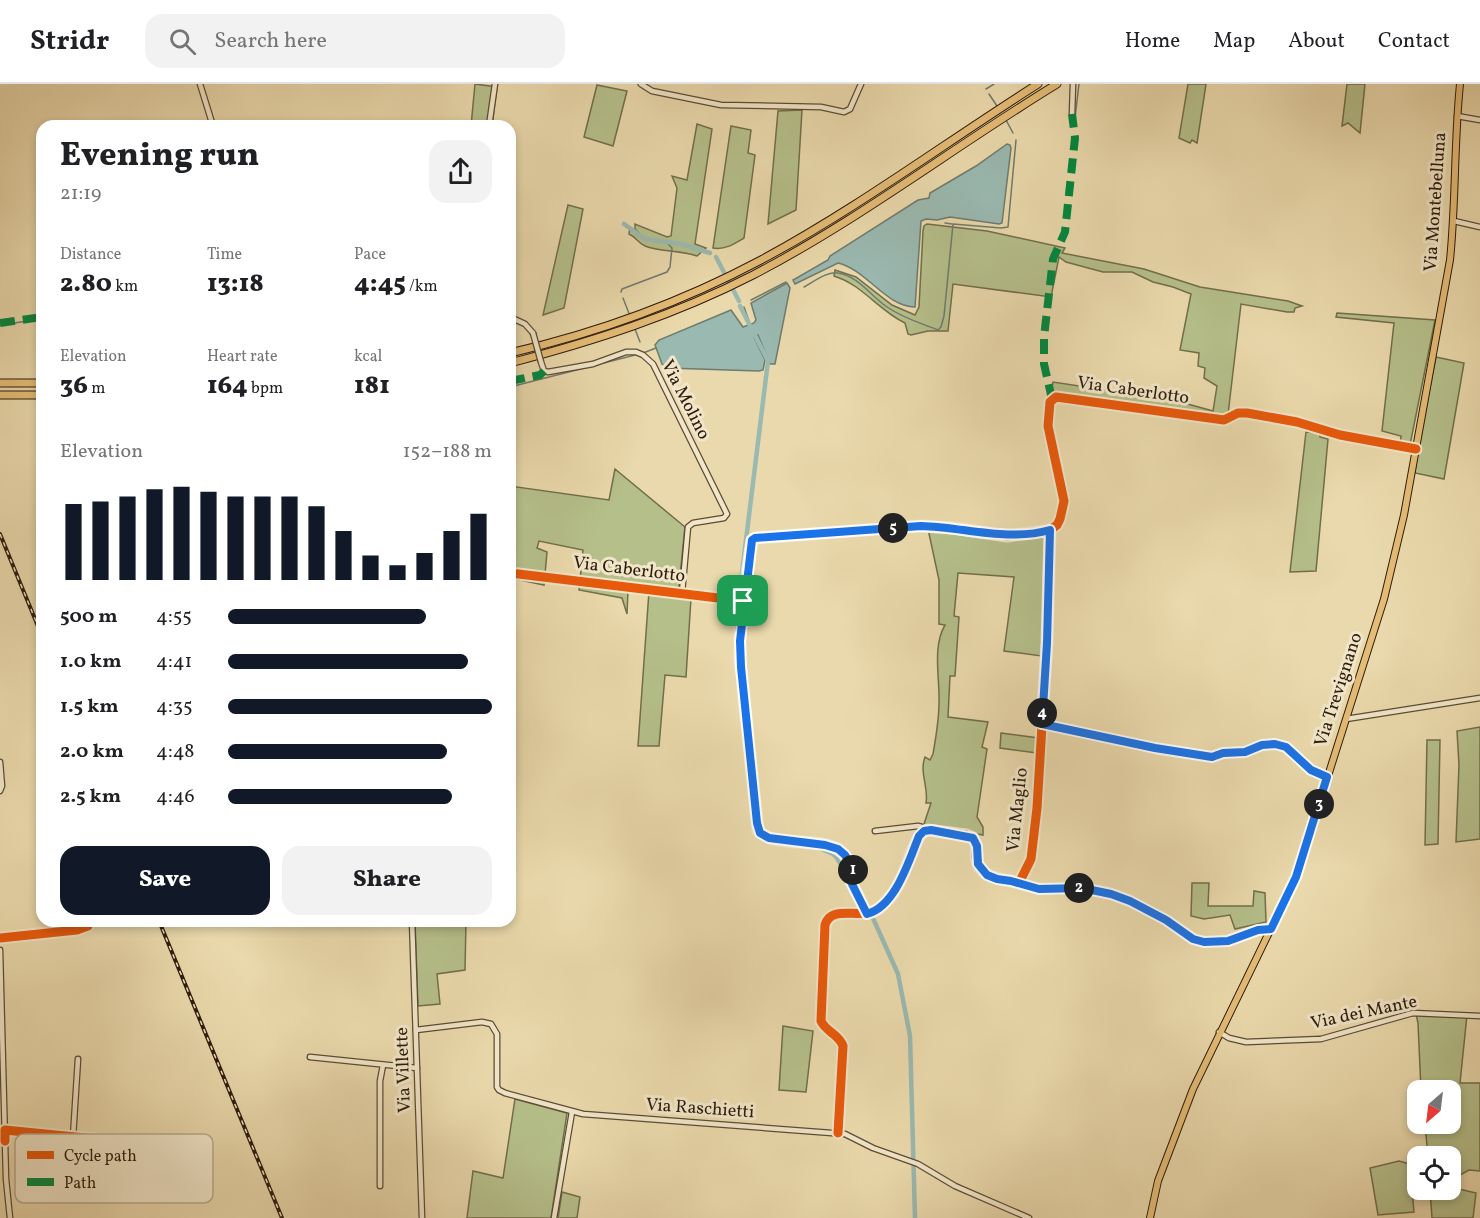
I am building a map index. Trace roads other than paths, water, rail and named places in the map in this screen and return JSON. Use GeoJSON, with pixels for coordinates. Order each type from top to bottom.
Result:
{"type":"FeatureCollection","features":[{"type":"Feature","properties":{"kind":"highway"},"geometry":{"type":"LineString","coordinates":[[516,352],[562,340],[631,318],[685,297],[750,266],[837,216],[1038,84]]}},
{"type":"Feature","properties":{"kind":"highway"},"geometry":{"type":"LineString","coordinates":[[516,361],[624,330],[742,281],[835,228],[1057,84]]}},
{"type":"Feature","properties":{"kind":"highway"},"geometry":{"type":"LineString","coordinates":[[0,383],[36,383]]}},
{"type":"Feature","properties":{"kind":"highway"},"geometry":{"type":"LineString","coordinates":[[0,394],[36,393]]}},
{"type":"Feature","properties":{"kind":"main road","name":"Via Montebelluna"},"geometry":{"type":"LineString","coordinates":[[1439,321],[1450,260],[1454,221],[1460,84]]}},
{"type":"Feature","properties":{"kind":"main road","name":"Via Trevignano"},"geometry":{"type":"LineString","coordinates":[[1150,1218],[1158,1181],[1180,1121],[1219,1032],[1298,871],[1392,572],[1439,321]]}},
{"type":"Feature","properties":{"kind":"street"},"geometry":{"type":"LineString","coordinates":[[200,84],[211,120]]}},
{"type":"Feature","properties":{"kind":"street"},"geometry":{"type":"LineString","coordinates":[[490,120],[495,84]]}},
{"type":"Feature","properties":{"kind":"street"},"geometry":{"type":"LineString","coordinates":[[641,84],[652,91],[721,105],[821,107],[844,112],[850,109],[861,84]]}},
{"type":"Feature","properties":{"kind":"street"},"geometry":{"type":"LineString","coordinates":[[1072,114],[1073,84]]}},
{"type":"Feature","properties":{"kind":"street"},"geometry":{"type":"LineString","coordinates":[[1457,116],[1480,120]]}},
{"type":"Feature","properties":{"kind":"street"},"geometry":{"type":"LineString","coordinates":[[1454,221],[1480,227]]}},
{"type":"Feature","properties":{"kind":"street","name":"Via Molino"},"geometry":{"type":"LineString","coordinates":[[516,320],[525,324],[533,333],[544,371],[593,364],[626,352],[643,355],[653,364],[727,514],[724,518],[693,523],[688,527],[682,593]]}},
{"type":"Feature","properties":{"kind":"street","name":"Via Caberlotto"},"geometry":{"type":"LineString","coordinates":[[516,574],[743,601],[754,538],[921,526],[1007,536],[1050,530],[1057,525],[1060,519],[1064,501],[1048,426],[1050,402],[1056,397],[1224,420],[1238,413],[1247,413],[1297,422],[1340,435],[1416,449]]}},
{"type":"Feature","properties":{"kind":"street","name":"Via Maglio"},"geometry":{"type":"LineString","coordinates":[[924,831],[931,830],[971,837],[977,846],[978,864],[987,875],[997,879],[1019,883],[1031,859],[1037,808],[1047,643],[1050,530]]}},
{"type":"Feature","properties":{"kind":"street"},"geometry":{"type":"LineString","coordinates":[[1346,718],[1480,698]]}},
{"type":"Feature","properties":{"kind":"street"},"geometry":{"type":"LineString","coordinates":[[1042,724],[1155,748],[1212,757],[1275,744],[1286,747],[1311,770],[1327,777]]}},
{"type":"Feature","properties":{"kind":"street"},"geometry":{"type":"LineString","coordinates":[[0,762],[2,787],[0,791]]}},
{"type":"Feature","properties":{"kind":"street"},"geometry":{"type":"LineString","coordinates":[[838,1133],[843,1051],[839,1038],[821,1021],[825,926],[827,919],[833,914],[871,913],[882,906],[895,889],[919,836],[924,831],[918,826],[875,831]]}},
{"type":"Feature","properties":{"kind":"street"},"geometry":{"type":"LineString","coordinates":[[1019,883],[1039,889],[1082,888],[1111,894],[1130,901],[1166,920],[1193,939],[1204,942],[1228,941],[1258,930],[1271,929]]}},
{"type":"Feature","properties":{"kind":"street"},"geometry":{"type":"LineString","coordinates":[[0,938],[86,927]]}},
{"type":"Feature","properties":{"kind":"street","name":"Via Villette"},"geometry":{"type":"LineString","coordinates":[[412,927],[422,1218]]}},
{"type":"Feature","properties":{"kind":"street"},"geometry":{"type":"LineString","coordinates":[[0,950],[7,1189],[10,1218]]}},
{"type":"Feature","properties":{"kind":"street","name":"Via dei Mante"},"geometry":{"type":"LineString","coordinates":[[1219,1032],[1230,1038],[1246,1042],[1321,1039],[1413,1013],[1480,1016]]}},
{"type":"Feature","properties":{"kind":"street","name":"Via Raschietti"},"geometry":{"type":"LineString","coordinates":[[416,1030],[482,1022],[491,1024],[497,1035],[498,1090],[505,1094],[572,1112],[838,1133],[918,1164],[955,1186],[1029,1218]]}},
{"type":"Feature","properties":{"kind":"street"},"geometry":{"type":"LineString","coordinates":[[310,1057],[417,1068]]}},
{"type":"Feature","properties":{"kind":"street"},"geometry":{"type":"LineString","coordinates":[[73,1134],[78,1059]]}},
{"type":"Feature","properties":{"kind":"street"},"geometry":{"type":"LineString","coordinates":[[380,1186],[380,1081],[383,1065]]}},
{"type":"Feature","properties":{"kind":"street"},"geometry":{"type":"LineString","coordinates":[[554,1218],[572,1112]]}},
{"type":"Feature","properties":{"kind":"street"},"geometry":{"type":"LineString","coordinates":[[5,1131],[39,1134]]}},
{"type":"Feature","properties":{"kind":"water"},"geometry":{"type":"Polygon","coordinates":[[[1007,144],[1011,148],[1002,223],[950,217],[921,221],[915,307],[894,301],[858,273],[838,263],[795,284],[793,280],[828,260],[830,256],[918,200],[929,198],[930,193],[976,166],[1007,144]]]}},
{"type":"Feature","properties":{"kind":"water"},"geometry":{"type":"Polygon","coordinates":[[[787,283],[790,288],[775,364],[770,364],[758,335],[754,337],[765,360],[763,370],[667,368],[662,364],[655,345],[659,340],[731,310],[743,327],[754,323],[756,320],[751,303],[787,283]]]}},
{"type":"Feature","properties":{"kind":"waterway"},"geometry":{"type":"LineString","coordinates":[[986,89],[994,84]]}},
{"type":"Feature","properties":{"kind":"waterway"},"geometry":{"type":"LineString","coordinates":[[1075,118],[1079,84]]}},
{"type":"Feature","properties":{"kind":"waterway"},"geometry":{"type":"LineString","coordinates":[[989,94],[997,106]]}},
{"type":"Feature","properties":{"kind":"waterway"},"geometry":{"type":"LineString","coordinates":[[1006,120],[1013,133]]}},
{"type":"Feature","properties":{"kind":"waterway"},"geometry":{"type":"LineString","coordinates":[[804,287],[829,274],[845,275],[858,282],[893,311],[938,330],[944,316],[953,224],[1008,227],[1016,140]]}},
{"type":"Feature","properties":{"kind":"waterway"},"geometry":{"type":"LineString","coordinates":[[945,223],[952,224]]}},
{"type":"Feature","properties":{"kind":"waterway"},"geometry":{"type":"LineString","coordinates":[[624,224],[645,239],[681,244],[710,253]]}},
{"type":"Feature","properties":{"kind":"waterway"},"geometry":{"type":"LineString","coordinates":[[621,292],[622,289],[667,272],[670,267],[672,248],[666,242]]}},
{"type":"Feature","properties":{"kind":"waterway"},"geometry":{"type":"LineString","coordinates":[[716,257],[739,301]]}},
{"type":"Feature","properties":{"kind":"waterway"},"geometry":{"type":"LineString","coordinates":[[751,300],[786,282]]}},
{"type":"Feature","properties":{"kind":"waterway"},"geometry":{"type":"LineString","coordinates":[[623,298],[630,316]]}},
{"type":"Feature","properties":{"kind":"waterway"},"geometry":{"type":"LineString","coordinates":[[740,306],[768,361],[738,605],[736,644],[755,829],[759,837],[765,840],[817,847],[837,858],[872,916],[898,974],[910,1036],[915,1218]]}},
{"type":"Feature","properties":{"kind":"waterway"},"geometry":{"type":"LineString","coordinates":[[744,307],[749,321]]}},
{"type":"Feature","properties":{"kind":"waterway"},"geometry":{"type":"LineString","coordinates":[[0,325],[36,321]]}},
{"type":"Feature","properties":{"kind":"waterway"},"geometry":{"type":"LineString","coordinates":[[635,329],[640,342]]}},
{"type":"Feature","properties":{"kind":"waterway"},"geometry":{"type":"LineString","coordinates":[[643,353],[656,348]]}},
{"type":"Feature","properties":{"kind":"waterway"},"geometry":{"type":"LineString","coordinates":[[516,385],[635,355]]}},
{"type":"Feature","properties":{"kind":"railway"},"geometry":{"type":"LineString","coordinates":[[0,534],[36,621]]}},
{"type":"Feature","properties":{"kind":"railway"},"geometry":{"type":"LineString","coordinates":[[161,927],[282,1218]]}}]}
